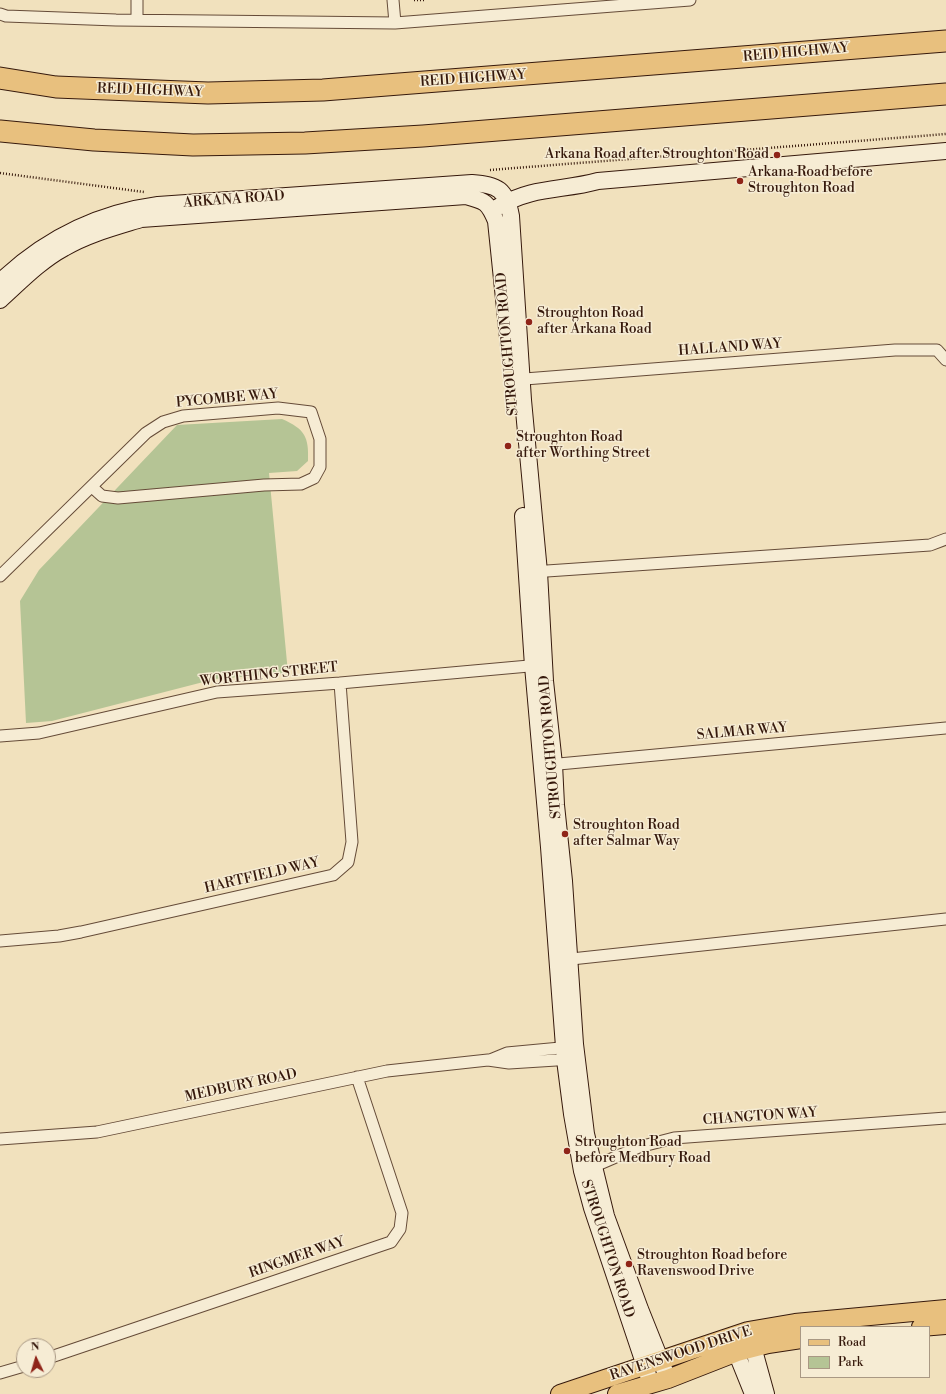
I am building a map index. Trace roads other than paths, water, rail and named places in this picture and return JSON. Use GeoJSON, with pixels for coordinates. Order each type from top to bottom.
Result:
{"type":"FeatureCollection","features":[{"type":"Feature","properties":{"kind":"highway","name":"REID HIGHWAY"},"geometry":{"type":"LineString","coordinates":[[0,78],[56,87],[208,93],[324,90],[946,41]]}},
{"type":"Feature","properties":{"kind":"highway"},"geometry":{"type":"LineString","coordinates":[[0,131],[94,140],[193,145],[305,143],[462,133],[946,94]]}},
{"type":"Feature","properties":{"kind":"main road","name":"RAVENSWOOD DRIVE"},"geometry":{"type":"LineString","coordinates":[[617,1394],[668,1379],[740,1346],[748,1331],[795,1323],[946,1309]]}},
{"type":"Feature","properties":{"kind":"main road"},"geometry":{"type":"LineString","coordinates":[[930,1326],[946,1325]]}},
{"type":"Feature","properties":{"kind":"main road","name":"RAVENSWOOD DRIVE"},"geometry":{"type":"LineString","coordinates":[[560,1394],[653,1363],[740,1346],[800,1339]]}},
{"type":"Feature","properties":{"kind":"street"},"geometry":{"type":"LineString","coordinates":[[136,0],[137,20]]}},
{"type":"Feature","properties":{"kind":"street"},"geometry":{"type":"LineString","coordinates":[[394,0],[395,23]]}},
{"type":"Feature","properties":{"kind":"street"},"geometry":{"type":"LineString","coordinates":[[0,14],[6,16],[137,20],[395,23],[690,0]]}},
{"type":"Feature","properties":{"kind":"street"},"geometry":{"type":"LineString","coordinates":[[490,207],[505,197],[517,186],[547,180],[583,177],[598,181],[946,151]]}},
{"type":"Feature","properties":{"kind":"street","name":"ARKANA ROAD"},"geometry":{"type":"LineString","coordinates":[[0,282],[26,259],[61,236],[81,226],[105,217],[140,207],[472,183],[488,184],[496,187],[505,197]]}},
{"type":"Feature","properties":{"kind":"street","name":"ARKANA ROAD"},"geometry":{"type":"LineString","coordinates":[[0,300],[35,269],[62,249],[80,239],[141,219],[466,196],[477,199],[490,207]]}},
{"type":"Feature","properties":{"kind":"street","name":"STROUGHTON ROAD"},"geometry":{"type":"LineString","coordinates":[[505,197],[511,216],[517,380],[533,572],[538,665],[548,765],[570,1053],[572,1114],[588,1169],[592,1208],[653,1363],[668,1379]]}},
{"type":"Feature","properties":{"kind":"street","name":"STROUGHTON ROAD"},"geometry":{"type":"LineString","coordinates":[[490,207],[496,221],[517,380]]}},
{"type":"Feature","properties":{"kind":"street","name":"HALLAND WAY"},"geometry":{"type":"LineString","coordinates":[[517,380],[895,350],[937,350],[946,360]]}},
{"type":"Feature","properties":{"kind":"street","name":"PYCOMBE WAY"},"geometry":{"type":"LineString","coordinates":[[0,576],[146,433],[163,422],[183,416],[278,408],[311,412],[320,439],[320,467],[314,478],[301,484],[118,498],[102,496],[92,487]]}},
{"type":"Feature","properties":{"kind":"street"},"geometry":{"type":"LineString","coordinates":[[533,572],[930,545],[946,539]]}},
{"type":"Feature","properties":{"kind":"street","name":"WORTHING STREET"},"geometry":{"type":"LineString","coordinates":[[0,732],[39,733],[217,692],[340,683],[538,665]]}},
{"type":"Feature","properties":{"kind":"street","name":"HARTFIELD WAY"},"geometry":{"type":"LineString","coordinates":[[0,941],[60,936],[82,932],[333,875],[348,862],[352,842],[340,683]]}},
{"type":"Feature","properties":{"kind":"street","name":"SALMAR WAY"},"geometry":{"type":"LineString","coordinates":[[548,765],[946,728]]}},
{"type":"Feature","properties":{"kind":"street"},"geometry":{"type":"LineString","coordinates":[[563,960],[946,919]]}},
{"type":"Feature","properties":{"kind":"street","name":"MEDBURY ROAD"},"geometry":{"type":"LineString","coordinates":[[0,1139],[97,1132],[387,1071],[488,1060],[509,1063],[570,1053]]}},
{"type":"Feature","properties":{"kind":"street","name":"RINGMER WAY"},"geometry":{"type":"LineString","coordinates":[[56,1355],[391,1242],[400,1229],[402,1213],[357,1077]]}},
{"type":"Feature","properties":{"kind":"street","name":"CHANGTON WAY"},"geometry":{"type":"LineString","coordinates":[[588,1169],[639,1147],[674,1138],[946,1118]]}},
{"type":"Feature","properties":{"kind":"street"},"geometry":{"type":"LineString","coordinates":[[740,1346],[752,1394]]}},
{"type":"Feature","properties":{"kind":"street"},"geometry":{"type":"LineString","coordinates":[[740,1346],[766,1394]]}},
{"type":"Feature","properties":{"kind":"street","name":"STROUGHTON ROAD"},"geometry":{"type":"LineString","coordinates":[[652,1384],[653,1363]]}},
{"type":"Feature","properties":{"kind":"street"},"geometry":{"type":"LineString","coordinates":[[0,1373],[16,1368]]}},
{"type":"Feature","properties":{"kind":"place","name":"Arkana Road after Stroughton Road"},"geometry":{"type":"Point","coordinates":[777,155]}},
{"type":"Feature","properties":{"kind":"place","name":"Arkana Road before Stroughton Road"},"geometry":{"type":"Point","coordinates":[740,181]}},
{"type":"Feature","properties":{"kind":"place","name":"Stroughton Road after Arkana Road"},"geometry":{"type":"Point","coordinates":[529,322]}},
{"type":"Feature","properties":{"kind":"place","name":"Stroughton Road after Worthing Street"},"geometry":{"type":"Point","coordinates":[508,446]}},
{"type":"Feature","properties":{"kind":"place","name":"Stroughton Road after Salmar Way"},"geometry":{"type":"Point","coordinates":[565,834]}},
{"type":"Feature","properties":{"kind":"place","name":"Stroughton Road before Medbury Road"},"geometry":{"type":"Point","coordinates":[567,1151]}},
{"type":"Feature","properties":{"kind":"place","name":"Stroughton Road before Ravenswood Drive"},"geometry":{"type":"Point","coordinates":[629,1264]}}]}
